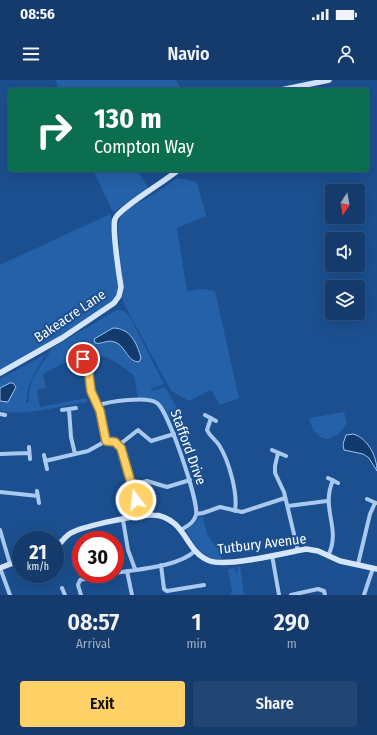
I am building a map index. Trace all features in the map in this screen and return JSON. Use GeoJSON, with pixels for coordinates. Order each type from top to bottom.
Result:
{"type":"FeatureCollection","features":[{"type":"Feature","properties":{"kind":"street"},"geometry":{"type":"LineString","coordinates":[[291,88],[329,80]]}},
{"type":"Feature","properties":{"kind":"street","name":"Bakeacre Lane"},"geometry":{"type":"LineString","coordinates":[[0,373],[62,338],[114,303],[119,296],[121,287],[114,220],[121,210],[168,179],[176,172]]}},
{"type":"Feature","properties":{"kind":"street"},"geometry":{"type":"LineString","coordinates":[[87,359],[91,391],[102,417],[106,441]]}},
{"type":"Feature","properties":{"kind":"street","name":"Stafford Drive"},"geometry":{"type":"LineString","coordinates":[[97,406],[138,400],[152,400],[162,406],[174,434],[190,480],[196,514]]}},
{"type":"Feature","properties":{"kind":"street"},"geometry":{"type":"LineString","coordinates":[[62,410],[76,408]]}},
{"type":"Feature","properties":{"kind":"street"},"geometry":{"type":"LineString","coordinates":[[69,410],[71,437],[75,454]]}},
{"type":"Feature","properties":{"kind":"street"},"geometry":{"type":"LineString","coordinates":[[205,415],[216,421]]}},
{"type":"Feature","properties":{"kind":"street"},"geometry":{"type":"LineString","coordinates":[[211,418],[207,430],[220,446],[226,462],[236,495],[235,511]]}},
{"type":"Feature","properties":{"kind":"street"},"geometry":{"type":"LineString","coordinates":[[119,445],[138,430],[151,441],[174,434]]}},
{"type":"Feature","properties":{"kind":"street"},"geometry":{"type":"LineString","coordinates":[[45,461],[93,449],[106,441],[115,442],[119,445],[140,516]]}},
{"type":"Feature","properties":{"kind":"street"},"geometry":{"type":"LineString","coordinates":[[29,447],[28,454],[30,459]]}},
{"type":"Feature","properties":{"kind":"street"},"geometry":{"type":"LineString","coordinates":[[272,450],[286,456]]}},
{"type":"Feature","properties":{"kind":"street"},"geometry":{"type":"LineString","coordinates":[[278,453],[275,466],[276,473],[288,506],[298,551]]}},
{"type":"Feature","properties":{"kind":"street"},"geometry":{"type":"LineString","coordinates":[[0,454],[28,454]]}},
{"type":"Feature","properties":{"kind":"street"},"geometry":{"type":"LineString","coordinates":[[44,455],[47,469]]}},
{"type":"Feature","properties":{"kind":"street"},"geometry":{"type":"LineString","coordinates":[[328,556],[333,545],[334,534],[327,501],[331,479],[338,483]]}},
{"type":"Feature","properties":{"kind":"street"},"geometry":{"type":"LineString","coordinates":[[132,485],[147,481],[168,487],[190,480]]}},
{"type":"Feature","properties":{"kind":"street"},"geometry":{"type":"LineString","coordinates":[[37,491],[39,503]]}},
{"type":"Feature","properties":{"kind":"street"},"geometry":{"type":"LineString","coordinates":[[0,492],[38,496]]}},
{"type":"Feature","properties":{"kind":"street"},"geometry":{"type":"LineString","coordinates":[[181,530],[193,522],[196,514],[220,507],[246,512],[285,498]]}},
{"type":"Feature","properties":{"kind":"street"},"geometry":{"type":"LineString","coordinates":[[358,564],[370,514],[376,503],[367,499]]}},
{"type":"Feature","properties":{"kind":"street"},"geometry":{"type":"LineString","coordinates":[[288,506],[327,501]]}},
{"type":"Feature","properties":{"kind":"street","name":"Tutbury Avenue"},"geometry":{"type":"LineString","coordinates":[[64,540],[73,532],[154,514],[167,518],[181,530],[195,551],[205,560],[220,563],[312,550],[375,569]]}},
{"type":"Feature","properties":{"kind":"street"},"geometry":{"type":"LineString","coordinates":[[123,520],[128,550],[135,569]]}},
{"type":"Feature","properties":{"kind":"street"},"geometry":{"type":"LineString","coordinates":[[0,530],[10,564],[0,568],[10,595]]}},
{"type":"Feature","properties":{"kind":"street"},"geometry":{"type":"LineString","coordinates":[[124,572],[161,565],[183,559],[195,551]]}},
{"type":"Feature","properties":{"kind":"street"},"geometry":{"type":"LineString","coordinates":[[272,555],[279,595]]}},
{"type":"Feature","properties":{"kind":"street"},"geometry":{"type":"LineString","coordinates":[[161,565],[164,589],[167,591],[204,585]]}},
{"type":"Feature","properties":{"kind":"street"},"geometry":{"type":"LineString","coordinates":[[364,595],[375,569]]}},
{"type":"Feature","properties":{"kind":"street"},"geometry":{"type":"LineString","coordinates":[[127,571],[132,595]]}},
{"type":"Feature","properties":{"kind":"street"},"geometry":{"type":"LineString","coordinates":[[79,583],[81,595]]}},
{"type":"Feature","properties":{"kind":"street"},"geometry":{"type":"LineString","coordinates":[[62,588],[65,595]]}},
{"type":"Feature","properties":{"kind":"street"},"geometry":{"type":"LineString","coordinates":[[291,595],[318,589],[324,591],[325,595]]}},
{"type":"Feature","properties":{"kind":"shaded area"},"geometry":{"type":"Polygon","coordinates":[[[55,80],[176,80],[181,88],[59,88],[55,80]]]}},
{"type":"Feature","properties":{"kind":"shaded area"},"geometry":{"type":"Polygon","coordinates":[[[94,172],[138,172],[149,189],[113,212],[94,172]]]}},
{"type":"Feature","properties":{"kind":"shaded area"},"geometry":{"type":"Polygon","coordinates":[[[177,178],[197,182],[206,216],[177,228],[187,291],[202,289],[215,291],[239,398],[220,405],[211,390],[189,401],[171,391],[123,302],[118,226],[121,216],[125,211],[162,189],[177,178]]]}},
{"type":"Feature","properties":{"kind":"shaded area"},"geometry":{"type":"Polygon","coordinates":[[[110,214],[114,226],[121,287],[114,303],[0,373],[0,265],[110,214]]]}},
{"type":"Feature","properties":{"kind":"shaded area"},"geometry":{"type":"Polygon","coordinates":[[[117,310],[124,311],[130,317],[164,384],[151,389],[151,391],[165,387],[180,413],[170,418],[158,401],[138,399],[134,375],[110,359],[94,355],[79,357],[57,366],[43,374],[46,388],[39,389],[37,392],[40,407],[86,398],[87,402],[30,412],[19,413],[0,410],[0,401],[3,402],[10,383],[0,388],[0,379],[46,354],[30,383],[26,403],[29,402],[29,393],[33,378],[52,348],[117,310]],[[113,328],[106,331],[99,344],[108,340],[116,343],[125,331],[119,328],[113,328]]]}},
{"type":"Feature","properties":{"kind":"shaded area"},"geometry":{"type":"Polygon","coordinates":[[[113,328],[124,331],[132,337],[141,358],[139,362],[132,360],[117,343],[108,341],[95,343],[94,339],[113,328]]]}},
{"type":"Feature","properties":{"kind":"shaded area"},"geometry":{"type":"Polygon","coordinates":[[[13,383],[16,387],[8,402],[0,401],[0,388],[13,383]]]}},
{"type":"Feature","properties":{"kind":"shaded area"},"geometry":{"type":"Polygon","coordinates":[[[344,412],[347,422],[340,432],[329,439],[322,438],[311,426],[309,418],[344,412]]]}},
{"type":"Feature","properties":{"kind":"shaded area"},"geometry":{"type":"Polygon","coordinates":[[[353,434],[363,440],[371,449],[377,466],[377,471],[369,458],[363,454],[344,450],[343,444],[346,435],[353,434]]]}},
{"type":"Feature","properties":{"kind":"shaded area"},"geometry":{"type":"Polygon","coordinates":[[[199,517],[203,517],[207,534],[217,548],[220,548],[222,560],[209,557],[200,551],[186,530],[194,524],[199,517]]]}},
{"type":"Feature","properties":{"kind":"shaded area"},"geometry":{"type":"Polygon","coordinates":[[[240,566],[244,595],[229,595],[232,592],[228,569],[235,568],[235,572],[238,572],[237,567],[240,566]]]}},
{"type":"Feature","properties":{"kind":"route"},"geometry":{"type":"LineString","coordinates":[[83,359],[87,359],[92,396],[102,417],[104,436],[106,441],[115,442],[121,448],[136,500]]}}]}
